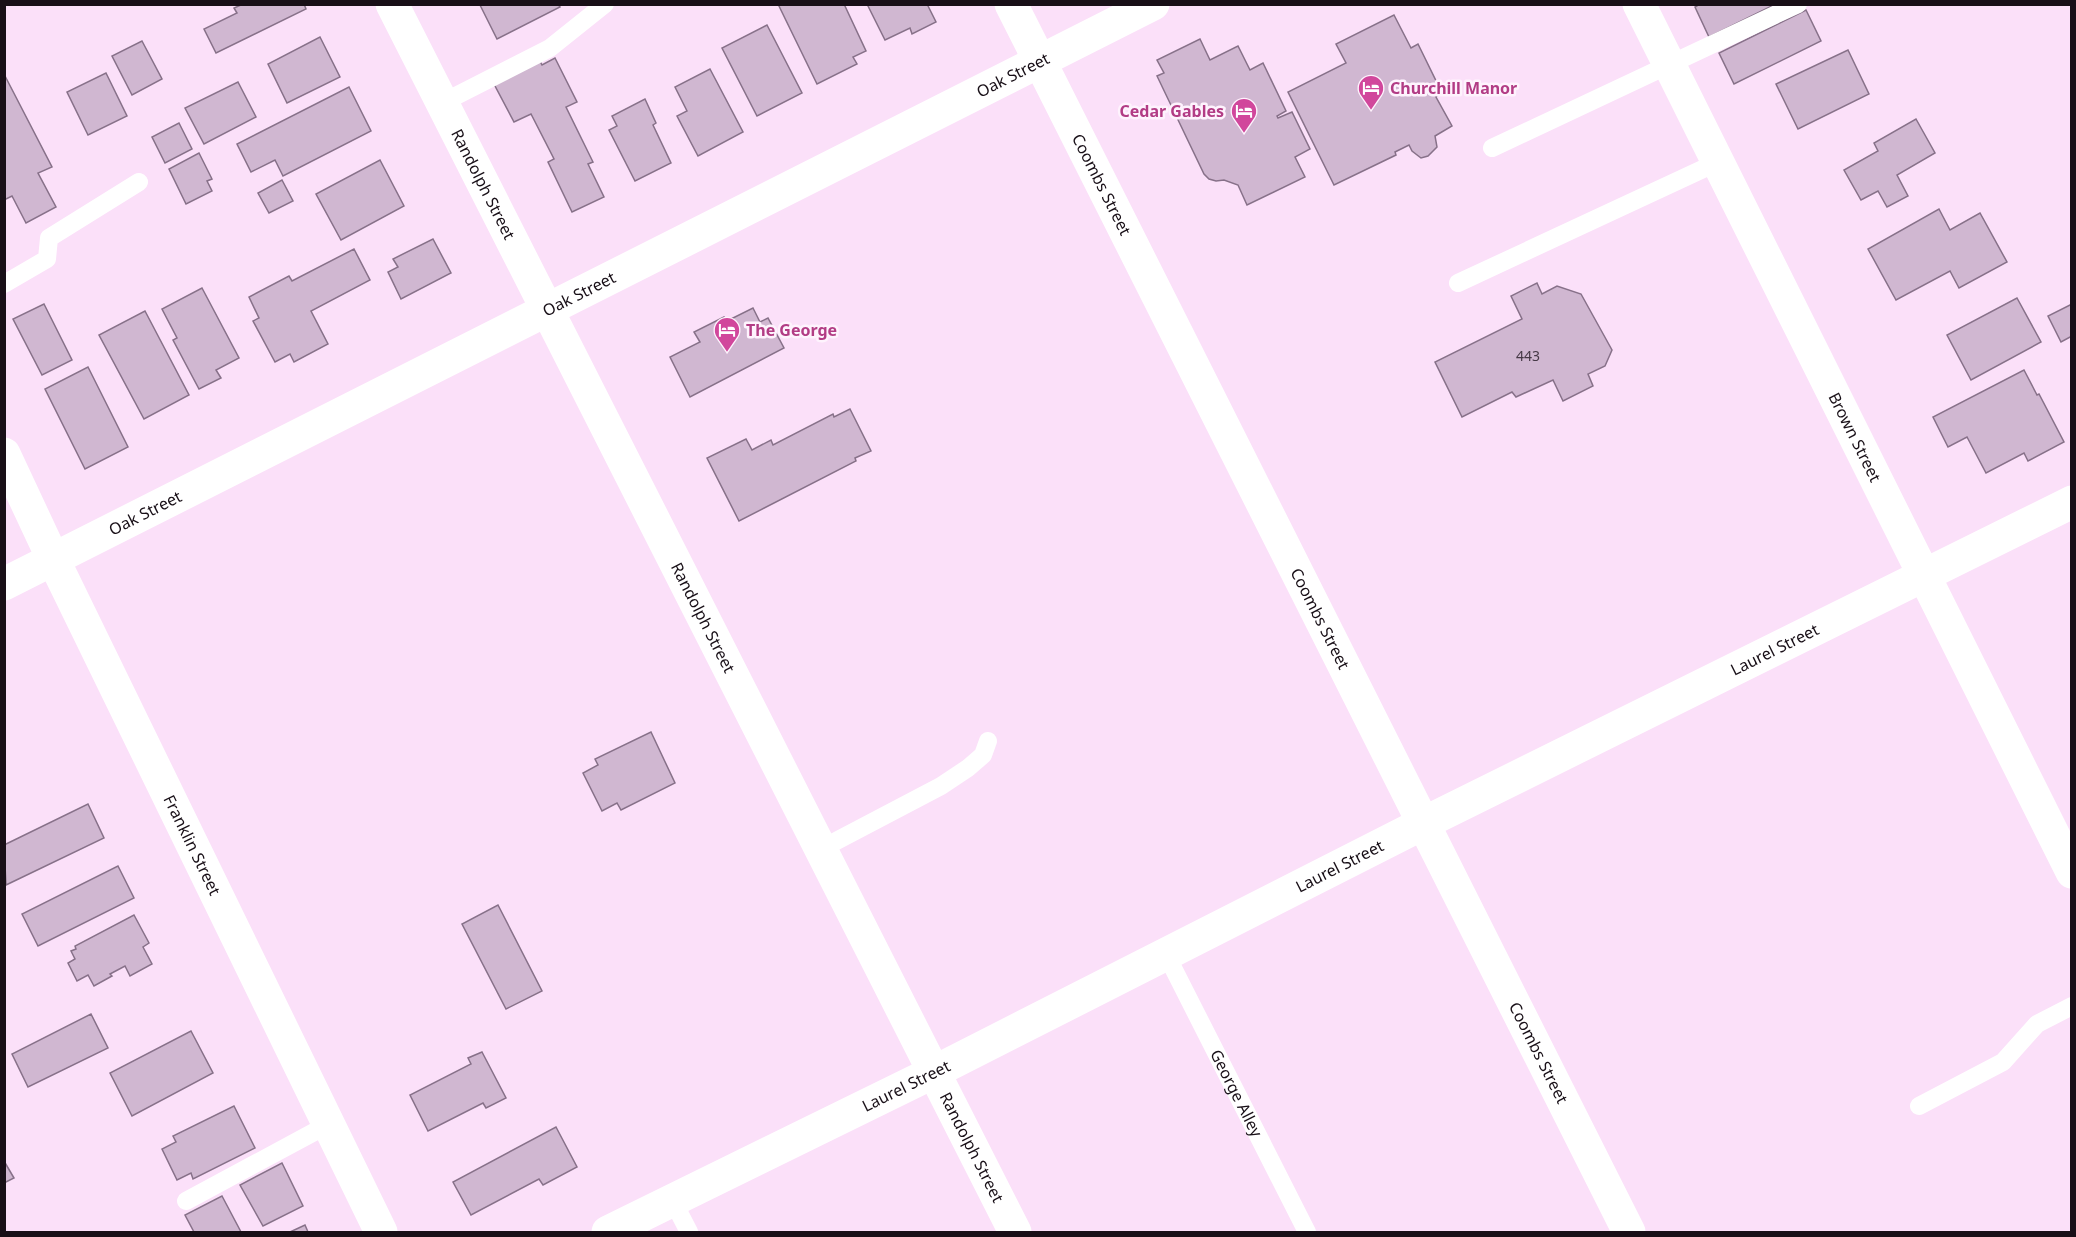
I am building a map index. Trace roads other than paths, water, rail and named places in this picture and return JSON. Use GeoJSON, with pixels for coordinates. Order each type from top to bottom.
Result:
{"type":"FeatureCollection","features":[{"type":"Feature","properties":{"kind":"street","name":"Randolph Street"},"geometry":{"type":"LineString","coordinates":[[392,4],[1015,1233]]}},
{"type":"Feature","properties":{"kind":"street","name":"Coombs Street"},"geometry":{"type":"LineString","coordinates":[[1011,4],[1629,1233]]}},
{"type":"Feature","properties":{"kind":"street","name":"Oak Street"},"geometry":{"type":"LineString","coordinates":[[4,584],[54,561],[547,309],[1153,4]]}},
{"type":"Feature","properties":{"kind":"street","name":"Brown Street"},"geometry":{"type":"LineString","coordinates":[[1639,4],[2072,872]]}},
{"type":"Feature","properties":{"kind":"street","name":"Franklin Street"},"geometry":{"type":"LineString","coordinates":[[4,454],[381,1233]]}},
{"type":"Feature","properties":{"kind":"street","name":"Laurel Street"},"geometry":{"type":"LineString","coordinates":[[608,1233],[934,1072],[1424,823],[2072,502]]}},
{"type":"Feature","properties":{"kind":"lane"},"geometry":{"type":"LineString","coordinates":[[442,103],[550,48],[605,4]]}},
{"type":"Feature","properties":{"kind":"lane"},"geometry":{"type":"LineString","coordinates":[[1492,148],[1798,4]]}},
{"type":"Feature","properties":{"kind":"lane"},"geometry":{"type":"LineString","coordinates":[[1458,283],[1718,162]]}},
{"type":"Feature","properties":{"kind":"lane"},"geometry":{"type":"LineString","coordinates":[[4,284],[47,259],[49,238],[140,182]]}},
{"type":"Feature","properties":{"kind":"lane"},"geometry":{"type":"LineString","coordinates":[[821,849],[940,786],[968,768],[983,755],[988,741]]}},
{"type":"Feature","properties":{"kind":"lane","name":"George Alley"},"geometry":{"type":"LineString","coordinates":[[1166,954],[1307,1233]]}},
{"type":"Feature","properties":{"kind":"lane"},"geometry":{"type":"LineString","coordinates":[[1919,1106],[2002,1062],[2037,1024],[2072,1006]]}},
{"type":"Feature","properties":{"kind":"lane"},"geometry":{"type":"LineString","coordinates":[[186,1202],[329,1124]]}},
{"type":"Feature","properties":{"kind":"lane"},"geometry":{"type":"LineString","coordinates":[[673,1201],[689,1233]]}},
{"type":"Feature","properties":{"kind":"place","name":"Churchill Manor"},"geometry":{"type":"Point","coordinates":[1371,111]}},
{"type":"Feature","properties":{"kind":"place","name":"Cedar Gables"},"geometry":{"type":"Point","coordinates":[1244,134]}},
{"type":"Feature","properties":{"kind":"place","name":"The George"},"geometry":{"type":"Point","coordinates":[727,353]}}]}
